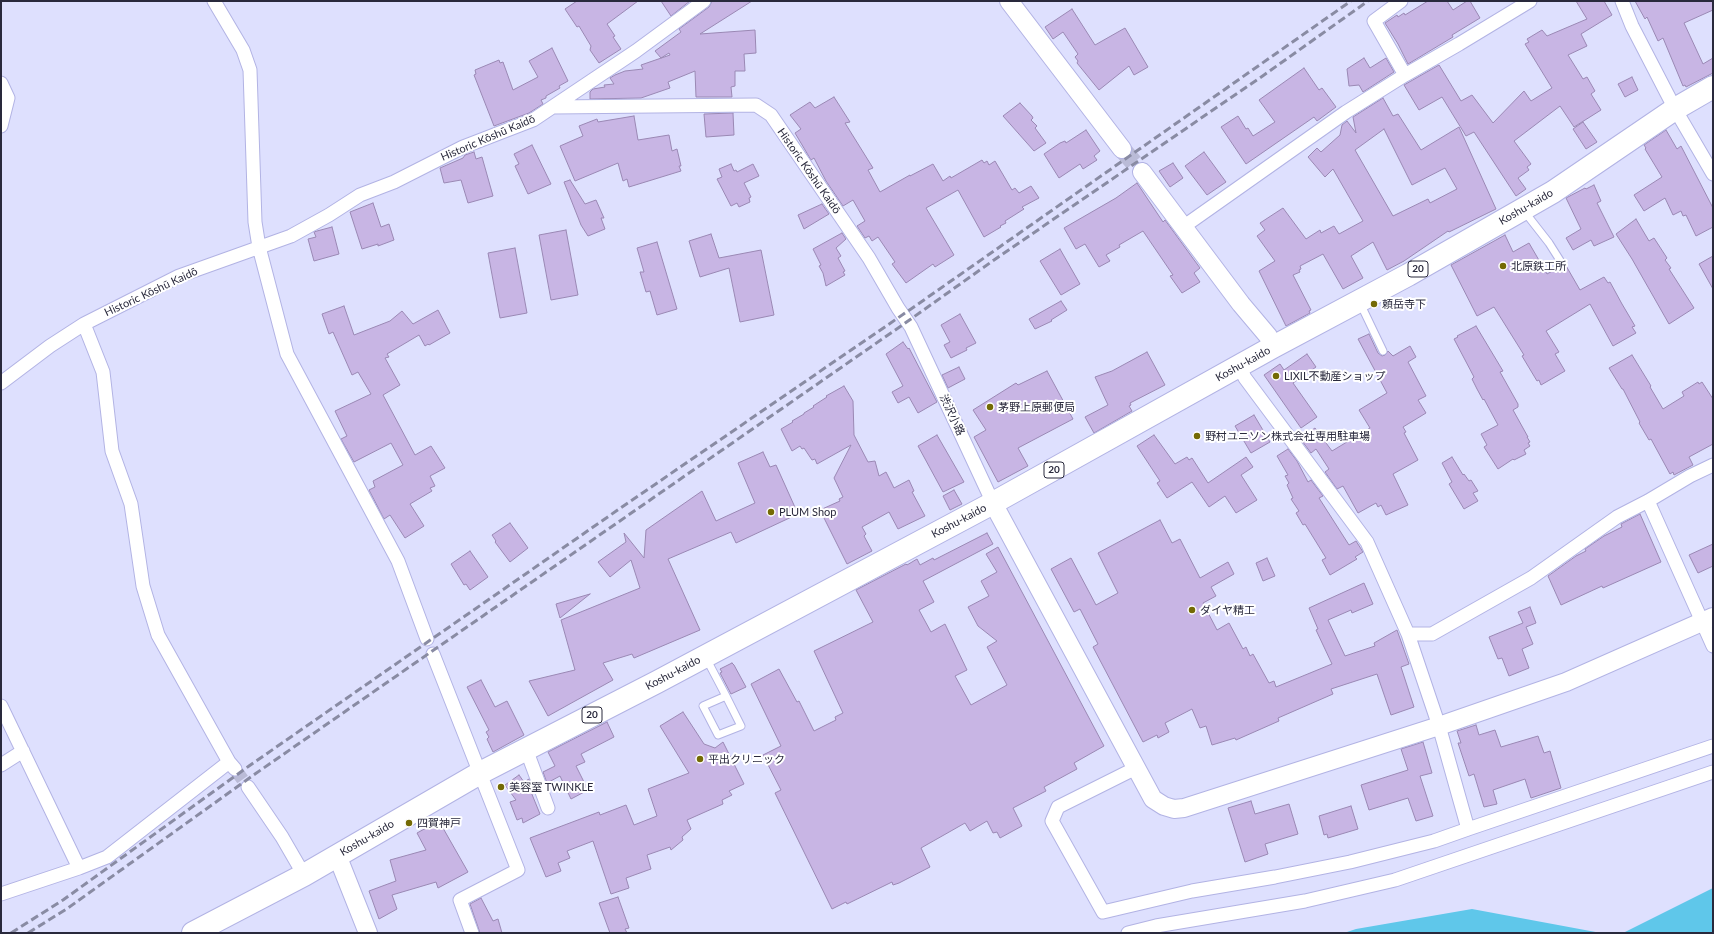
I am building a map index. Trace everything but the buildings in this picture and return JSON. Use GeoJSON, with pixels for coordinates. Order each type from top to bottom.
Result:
{"type":"FeatureCollection","features":[{"type":"Feature","properties":{"kind":"highway","name":"Koshu-kaido"},"geometry":{"type":"LineString","coordinates":[[193,933],[304,875],[480,773],[705,656],[993,503],[1359,301],[1552,192],[1675,109],[1713,87]]}},
{"type":"Feature","properties":{"kind":"street"},"geometry":{"type":"LineString","coordinates":[[214,1],[243,50],[250,70],[255,222],[259,247],[287,354],[398,561],[426,639]]}},
{"type":"Feature","properties":{"kind":"street"},"geometry":{"type":"LineString","coordinates":[[553,107],[636,52],[704,1]]}},
{"type":"Feature","properties":{"kind":"street"},"geometry":{"type":"LineString","coordinates":[[1009,1],[1122,149]]}},
{"type":"Feature","properties":{"kind":"street"},"geometry":{"type":"LineString","coordinates":[[1402,1],[1374,21],[1405,75]]}},
{"type":"Feature","properties":{"kind":"street"},"geometry":{"type":"LineString","coordinates":[[1183,227],[1346,112],[1405,75],[1530,1]]}},
{"type":"Feature","properties":{"kind":"street"},"geometry":{"type":"LineString","coordinates":[[1622,1],[1632,26],[1675,109],[1713,174]]}},
{"type":"Feature","properties":{"kind":"street"},"geometry":{"type":"LineString","coordinates":[[1,83],[8,98],[1,126]]}},
{"type":"Feature","properties":{"kind":"street","name":"Historic Kōshū Kaidō"},"geometry":{"type":"LineString","coordinates":[[1,383],[50,346],[84,324],[179,276],[291,236],[329,215],[360,195],[394,182],[463,147],[533,120],[553,107],[756,105],[771,116],[869,258],[911,328]]}},
{"type":"Feature","properties":{"kind":"street"},"geometry":{"type":"LineString","coordinates":[[1142,172],[1268,336],[1274,347]]}},
{"type":"Feature","properties":{"kind":"street"},"geometry":{"type":"LineString","coordinates":[[1,894],[107,857],[232,766],[158,635],[143,586],[131,504],[112,451],[103,372],[84,324]]}},
{"type":"Feature","properties":{"kind":"street","name":"渋沢小路"},"geometry":{"type":"LineString","coordinates":[[911,328],[993,503]]}},
{"type":"Feature","properties":{"kind":"street"},"geometry":{"type":"LineString","coordinates":[[1239,366],[1246,378],[1367,542],[1408,634],[1439,726],[1468,829]]}},
{"type":"Feature","properties":{"kind":"street"},"geometry":{"type":"LineString","coordinates":[[1408,634],[1432,634],[1531,578],[1617,517],[1648,501],[1690,476],[1713,465]]}},
{"type":"Feature","properties":{"kind":"street"},"geometry":{"type":"LineString","coordinates":[[1648,501],[1708,620],[1713,646]]}},
{"type":"Feature","properties":{"kind":"street"},"geometry":{"type":"LineString","coordinates":[[993,503],[1153,798],[1164,806],[1174,809],[1184,808],[1439,726],[1566,682],[1708,620]]}},
{"type":"Feature","properties":{"kind":"street"},"geometry":{"type":"LineString","coordinates":[[433,654],[518,870],[460,900],[472,933]]}},
{"type":"Feature","properties":{"kind":"street"},"geometry":{"type":"LineString","coordinates":[[1,706],[79,868]]}},
{"type":"Feature","properties":{"kind":"street"},"geometry":{"type":"LineString","coordinates":[[1136,768],[1058,806],[1052,821],[1102,912],[1192,891],[1276,877],[1350,862],[1434,841],[1713,746]]}},
{"type":"Feature","properties":{"kind":"street"},"geometry":{"type":"LineString","coordinates":[[526,749],[548,808]]}},
{"type":"Feature","properties":{"kind":"street"},"geometry":{"type":"LineString","coordinates":[[1,765],[23,751]]}},
{"type":"Feature","properties":{"kind":"street"},"geometry":{"type":"LineString","coordinates":[[1128,933],[1156,926],[1305,901],[1395,880],[1713,772]]}},
{"type":"Feature","properties":{"kind":"street"},"geometry":{"type":"LineString","coordinates":[[248,786],[282,837],[304,875]]}},
{"type":"Feature","properties":{"kind":"street"},"geometry":{"type":"LineString","coordinates":[[337,855],[368,933]]}},
{"type":"Feature","properties":{"kind":"lane"},"geometry":{"type":"LineString","coordinates":[[1522,209],[1549,243],[1561,262]]}},
{"type":"Feature","properties":{"kind":"lane"},"geometry":{"type":"LineString","coordinates":[[1359,301],[1383,351]]}},
{"type":"Feature","properties":{"kind":"lane"},"geometry":{"type":"LineString","coordinates":[[705,656],[726,696],[741,726],[718,735],[703,706],[726,696]]}},
{"type":"Feature","properties":{"kind":"water"},"geometry":{"type":"Polygon","coordinates":[[[1713,888],[1713,933],[1623,933],[1713,888]]]}},
{"type":"Feature","properties":{"kind":"water"},"geometry":{"type":"Polygon","coordinates":[[[1472,909],[1601,933],[1344,933],[1356,929],[1472,909]]]}},
{"type":"Feature","properties":{"kind":"tunnel"},"geometry":{"type":"LineString","coordinates":[[1122,149],[1142,172]]}},
{"type":"Feature","properties":{"kind":"tunnel"},"geometry":{"type":"LineString","coordinates":[[235,769],[248,787]]}},
{"type":"Feature","properties":{"kind":"railway"},"geometry":{"type":"LineString","coordinates":[[11,933],[63,900],[249,766],[622,507],[911,309],[1351,1]]}},
{"type":"Feature","properties":{"kind":"railway"},"geometry":{"type":"LineString","coordinates":[[28,933],[68,908],[255,774],[994,260],[1264,75],[1368,1]]}},
{"type":"Feature","properties":{"kind":"place","name":"北原鉄工所"},"geometry":{"type":"Point","coordinates":[1503,266]}},
{"type":"Feature","properties":{"kind":"place","name":"頼岳寺下"},"geometry":{"type":"Point","coordinates":[1374,304]}},
{"type":"Feature","properties":{"kind":"place","name":"LIXIL不動産ショップ"},"geometry":{"type":"Point","coordinates":[1276,376]}},
{"type":"Feature","properties":{"kind":"place","name":"茅野上原郵便局"},"geometry":{"type":"Point","coordinates":[990,407]}},
{"type":"Feature","properties":{"kind":"place","name":"野村ユニソン株式会社専用駐車場"},"geometry":{"type":"Point","coordinates":[1197,436]}},
{"type":"Feature","properties":{"kind":"place","name":"PLUM Shop"},"geometry":{"type":"Point","coordinates":[771,512]}},
{"type":"Feature","properties":{"kind":"place","name":"ダイヤ精工"},"geometry":{"type":"Point","coordinates":[1192,610]}},
{"type":"Feature","properties":{"kind":"place","name":"平出クリニック"},"geometry":{"type":"Point","coordinates":[700,759]}},
{"type":"Feature","properties":{"kind":"place","name":"美容室 TWINKLE"},"geometry":{"type":"Point","coordinates":[501,787]}},
{"type":"Feature","properties":{"kind":"place","name":"四賀神戸"},"geometry":{"type":"Point","coordinates":[409,823]}}]}
